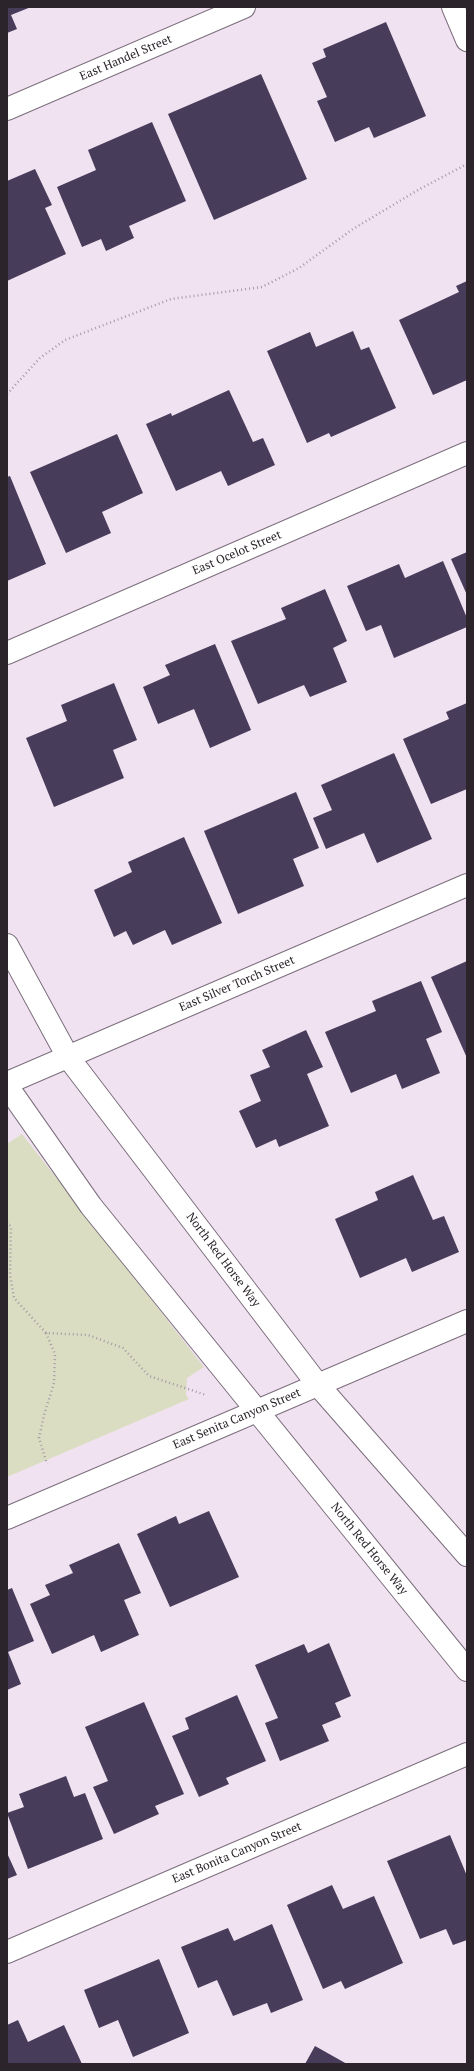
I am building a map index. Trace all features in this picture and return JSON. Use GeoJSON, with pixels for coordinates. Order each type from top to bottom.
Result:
{"type":"FeatureCollection","features":[{"type":"Feature","properties":{"kind":"street","name":"East Handel Street"},"geometry":{"type":"LineString","coordinates":[[7,110],[244,7]]}},
{"type":"Feature","properties":{"kind":"street"},"geometry":{"type":"LineString","coordinates":[[453,7],[467,40]]}},
{"type":"Feature","properties":{"kind":"street","name":"East Ocelot Street"},"geometry":{"type":"LineString","coordinates":[[7,653],[467,454]]}},
{"type":"Feature","properties":{"kind":"street","name":"East Silver Torch Street"},"geometry":{"type":"LineString","coordinates":[[7,1083],[467,885]]}},
{"type":"Feature","properties":{"kind":"street","name":"North Red Horse Way"},"geometry":{"type":"LineString","coordinates":[[7,945],[68,1057],[318,1385],[467,1555]]}},
{"type":"Feature","properties":{"kind":"street","name":"North Red Horse Way"},"geometry":{"type":"LineString","coordinates":[[7,1086],[92,1206],[467,1670]]}},
{"type":"Feature","properties":{"kind":"street","name":"East Senita Canyon Street"},"geometry":{"type":"LineString","coordinates":[[7,1518],[467,1320]]}},
{"type":"Feature","properties":{"kind":"street","name":"East Bonita Canyon Street"},"geometry":{"type":"LineString","coordinates":[[7,1952],[467,1754]]}},
{"type":"Feature","properties":{"kind":"path"},"geometry":{"type":"LineString","coordinates":[[7,394],[40,358],[65,340],[172,299],[262,287],[299,268],[353,229],[418,190],[467,164]]}},
{"type":"Feature","properties":{"kind":"path"},"geometry":{"type":"LineString","coordinates":[[7,1222],[11,1227],[10,1275],[14,1298],[46,1333],[55,1354],[54,1383],[44,1415],[39,1438],[47,1464]]}},
{"type":"Feature","properties":{"kind":"path"},"geometry":{"type":"LineString","coordinates":[[46,1333],[88,1335],[122,1348],[149,1376],[206,1395]]}},
{"type":"Feature","properties":{"kind":"green space"},"geometry":{"type":"Polygon","coordinates":[[[22,1134],[204,1367],[187,1378],[186,1395],[189,1399],[7,1477],[7,1144],[22,1134]]]}},
{"type":"Feature","properties":{"kind":"building"},"geometry":{"type":"Polygon","coordinates":[[[7,7],[31,7],[11,15],[17,29],[7,33],[7,7]]]}},
{"type":"Feature","properties":{"kind":"building"},"geometry":{"type":"Polygon","coordinates":[[[386,22],[426,116],[374,138],[369,127],[335,142],[317,101],[327,97],[312,63],[326,57],[323,49],[386,22]]]}},
{"type":"Feature","properties":{"kind":"building"},"geometry":{"type":"Polygon","coordinates":[[[261,74],[307,179],[214,220],[168,114],[261,74]]]}},
{"type":"Feature","properties":{"kind":"building"},"geometry":{"type":"Polygon","coordinates":[[[152,122],[186,201],[129,226],[134,238],[106,251],[101,239],[82,247],[57,187],[96,170],[88,150],[152,122]]]}},
{"type":"Feature","properties":{"kind":"building"},"geometry":{"type":"Polygon","coordinates":[[[35,169],[52,205],[45,208],[66,254],[7,281],[7,181],[35,169]]]}},
{"type":"Feature","properties":{"kind":"building"},"geometry":{"type":"Polygon","coordinates":[[[467,281],[467,380],[433,395],[399,320],[459,292],[456,286],[467,281]]]}},
{"type":"Feature","properties":{"kind":"building"},"geometry":{"type":"Polygon","coordinates":[[[353,331],[361,350],[369,347],[396,408],[331,437],[329,433],[307,443],[267,351],[310,332],[316,347],[353,331]]]}},
{"type":"Feature","properties":{"kind":"building"},"geometry":{"type":"Polygon","coordinates":[[[229,390],[253,442],[263,438],[275,465],[228,486],[221,471],[176,491],[146,424],[171,413],[172,416],[229,390]]]}},
{"type":"Feature","properties":{"kind":"building"},"geometry":{"type":"Polygon","coordinates":[[[117,434],[143,493],[102,512],[111,533],[66,553],[30,472],[117,434]]]}},
{"type":"Feature","properties":{"kind":"building"},"geometry":{"type":"Polygon","coordinates":[[[10,476],[46,564],[7,581],[7,477],[10,476]]]}},
{"type":"Feature","properties":{"kind":"building"},"geometry":{"type":"Polygon","coordinates":[[[467,552],[467,595],[451,559],[467,552]]]}},
{"type":"Feature","properties":{"kind":"building"},"geometry":{"type":"Polygon","coordinates":[[[443,561],[467,618],[467,627],[394,658],[381,625],[366,631],[347,586],[399,564],[405,578],[443,561]]]}},
{"type":"Feature","properties":{"kind":"building"},"geometry":{"type":"Polygon","coordinates":[[[325,589],[347,641],[333,648],[347,682],[310,697],[304,685],[258,704],[231,641],[286,619],[281,608],[325,589]]]}},
{"type":"Feature","properties":{"kind":"building"},"geometry":{"type":"Polygon","coordinates":[[[215,644],[251,730],[210,748],[194,709],[158,724],[143,687],[170,675],[165,665],[215,644]]]}},
{"type":"Feature","properties":{"kind":"building"},"geometry":{"type":"Polygon","coordinates":[[[114,683],[137,740],[113,750],[124,778],[54,807],[26,738],[67,721],[61,705],[114,683]]]}},
{"type":"Feature","properties":{"kind":"building"},"geometry":{"type":"Polygon","coordinates":[[[467,703],[467,789],[431,804],[403,739],[449,719],[446,712],[467,703]]]}},
{"type":"Feature","properties":{"kind":"building"},"geometry":{"type":"Polygon","coordinates":[[[394,753],[432,839],[377,863],[364,833],[326,849],[313,818],[332,810],[321,785],[394,753]]]}},
{"type":"Feature","properties":{"kind":"building"},"geometry":{"type":"Polygon","coordinates":[[[296,792],[319,848],[293,859],[304,886],[238,914],[204,831],[296,792]]]}},
{"type":"Feature","properties":{"kind":"building"},"geometry":{"type":"Polygon","coordinates":[[[184,837],[222,923],[172,945],[165,930],[133,945],[126,931],[114,937],[94,890],[132,872],[128,862],[184,837]]]}},
{"type":"Feature","properties":{"kind":"building"},"geometry":{"type":"Polygon","coordinates":[[[467,961],[467,1058],[431,977],[467,961]]]}},
{"type":"Feature","properties":{"kind":"building"},"geometry":{"type":"Polygon","coordinates":[[[421,981],[442,1032],[426,1039],[440,1073],[402,1089],[396,1074],[351,1093],[325,1032],[376,1011],[372,1001],[421,981]]]}},
{"type":"Feature","properties":{"kind":"building"},"geometry":{"type":"Polygon","coordinates":[[[306,1030],[323,1067],[307,1074],[329,1126],[279,1147],[276,1139],[256,1148],[239,1111],[261,1101],[250,1075],[270,1067],[262,1050],[306,1030]]]}},
{"type":"Feature","properties":{"kind":"building"},"geometry":{"type":"Polygon","coordinates":[[[413,1175],[433,1220],[444,1216],[459,1252],[412,1272],[406,1258],[360,1278],[335,1219],[378,1200],[375,1192],[413,1175]]]}},
{"type":"Feature","properties":{"kind":"building"},"geometry":{"type":"Polygon","coordinates":[[[209,1511],[239,1577],[170,1607],[137,1534],[176,1516],[179,1524],[209,1511]]]}},
{"type":"Feature","properties":{"kind":"building"},"geometry":{"type":"Polygon","coordinates":[[[119,1543],[141,1593],[124,1600],[139,1635],[101,1652],[94,1635],[52,1654],[30,1604],[50,1595],[45,1585],[73,1573],[69,1565],[119,1543]]]}},
{"type":"Feature","properties":{"kind":"building"},"geometry":{"type":"Polygon","coordinates":[[[12,1588],[34,1641],[8,1652],[21,1684],[7,1690],[7,1590],[12,1588]]]}},
{"type":"Feature","properties":{"kind":"building"},"geometry":{"type":"Polygon","coordinates":[[[329,1643],[351,1696],[335,1703],[341,1717],[322,1725],[329,1741],[280,1761],[265,1723],[278,1718],[255,1665],[304,1644],[308,1653],[329,1643]]]}},
{"type":"Feature","properties":{"kind":"building"},"geometry":{"type":"Polygon","coordinates":[[[237,1695],[266,1761],[226,1778],[229,1784],[199,1797],[172,1736],[189,1729],[185,1718],[237,1695]]]}},
{"type":"Feature","properties":{"kind":"building"},"geometry":{"type":"Polygon","coordinates":[[[144,1702],[184,1794],[155,1806],[159,1814],[114,1834],[93,1787],[108,1781],[85,1727],[144,1702]]]}},
{"type":"Feature","properties":{"kind":"building"},"geometry":{"type":"Polygon","coordinates":[[[66,1776],[74,1797],[85,1793],[103,1839],[28,1869],[7,1813],[24,1807],[19,1794],[66,1776]]]}},
{"type":"Feature","properties":{"kind":"building"},"geometry":{"type":"Polygon","coordinates":[[[450,1835],[467,1876],[467,1940],[453,1945],[446,1929],[420,1939],[387,1861],[450,1835]]]}},
{"type":"Feature","properties":{"kind":"building"},"geometry":{"type":"Polygon","coordinates":[[[7,1853],[17,1875],[7,1879],[7,1853]]]}},
{"type":"Feature","properties":{"kind":"building"},"geometry":{"type":"Polygon","coordinates":[[[332,1885],[343,1909],[374,1896],[403,1963],[345,1989],[341,1981],[323,1989],[287,1905],[332,1885]]]}},
{"type":"Feature","properties":{"kind":"building"},"geometry":{"type":"Polygon","coordinates":[[[272,1924],[303,2000],[271,2013],[267,2003],[233,2016],[217,1980],[198,1988],[181,1947],[228,1928],[234,1941],[272,1924]]]}},
{"type":"Feature","properties":{"kind":"building"},"geometry":{"type":"Polygon","coordinates":[[[159,1959],[189,2033],[133,2057],[118,2020],[99,2028],[84,1990],[159,1959]]]}},
{"type":"Feature","properties":{"kind":"building"},"geometry":{"type":"Polygon","coordinates":[[[18,2020],[28,2042],[64,2025],[82,2064],[7,2064],[7,2025],[18,2020]]]}},
{"type":"Feature","properties":{"kind":"building"},"geometry":{"type":"Polygon","coordinates":[[[315,2046],[347,2064],[305,2064],[315,2046]]]}}]}
